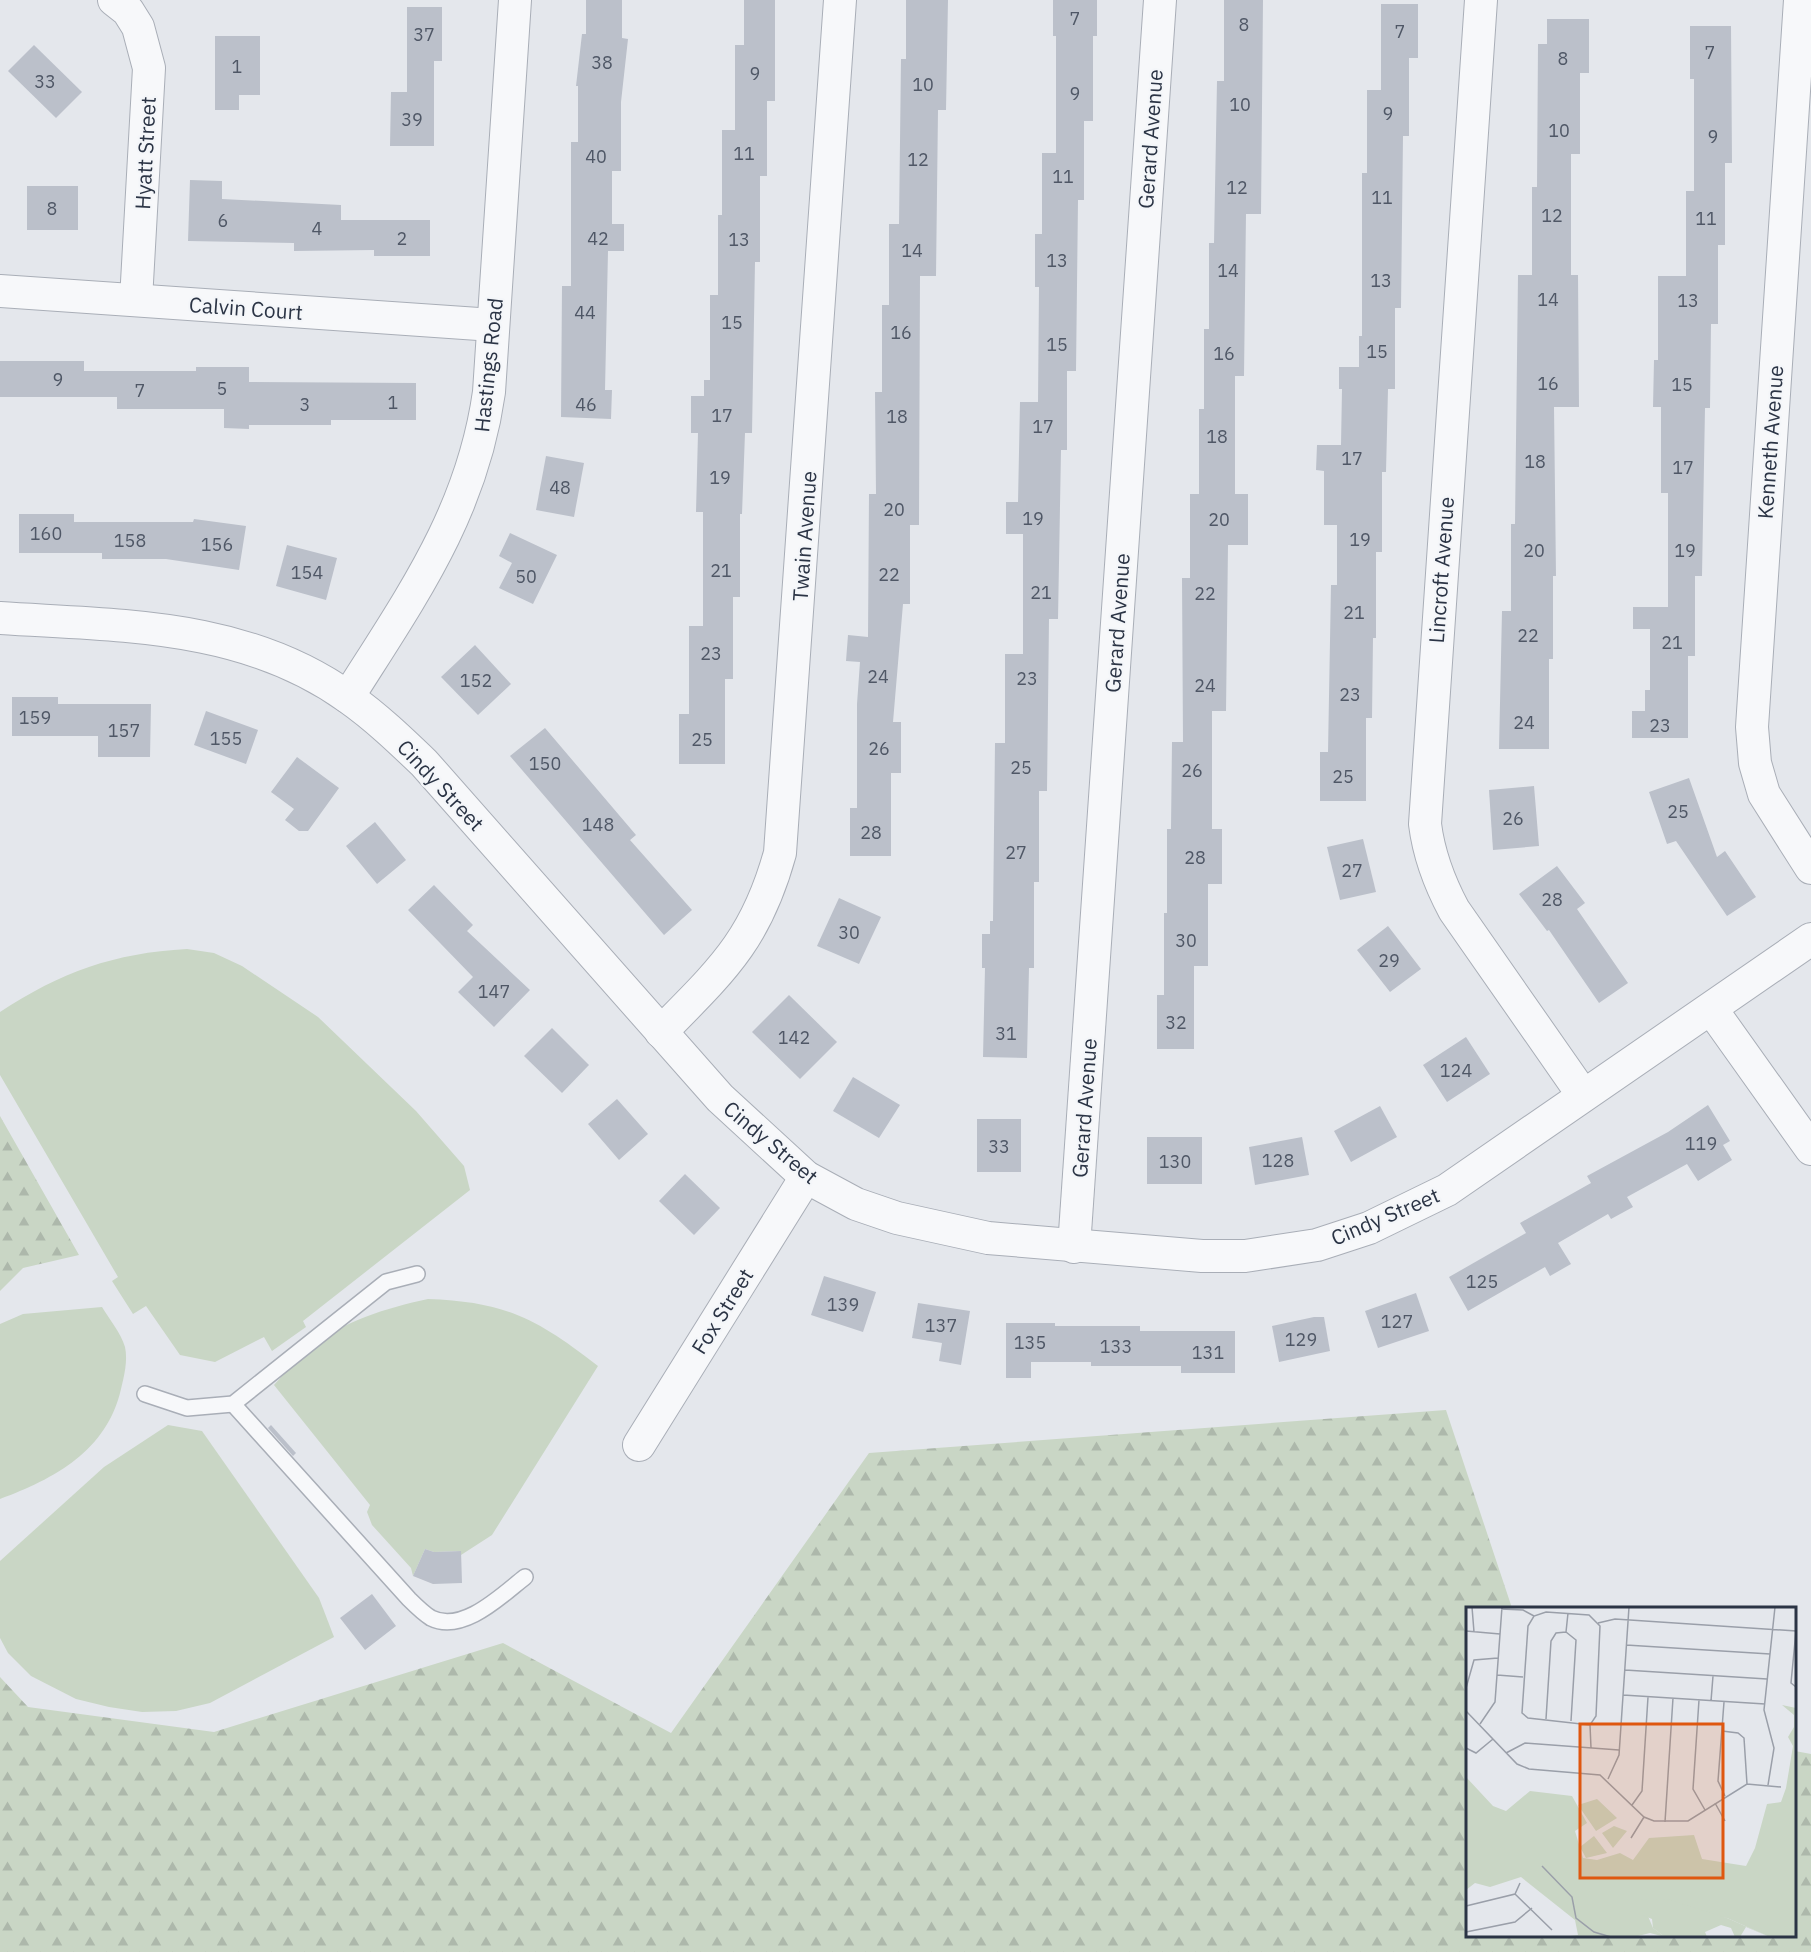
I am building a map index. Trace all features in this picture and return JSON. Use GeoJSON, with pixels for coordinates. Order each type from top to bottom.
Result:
{"type":"FeatureCollection","features":[{"type":"Feature","properties":{"kind":"street","name":"Hastings Road"},"geometry":{"type":"LineString","coordinates":[[348,697],[434,560],[452,523],[483,433],[489,392],[515,0]]}},
{"type":"Feature","properties":{"kind":"street","name":"Twain Avenue"},"geometry":{"type":"LineString","coordinates":[[661,1032],[716,976],[741,945],[770,891],[780,853],[840,0]]}},
{"type":"Feature","properties":{"kind":"street","name":"Gerard Avenue"},"geometry":{"type":"LineString","coordinates":[[1074,1247],[1160,0]]}},
{"type":"Feature","properties":{"kind":"street","name":"Lincroft Avenue"},"geometry":{"type":"LineString","coordinates":[[1481,0],[1425,824],[1429,853],[1439,881],[1454,910],[1582,1095]]}},
{"type":"Feature","properties":{"kind":"street","name":"Kenneth Avenue"},"geometry":{"type":"LineString","coordinates":[[1800,0],[1802,92],[1752,727],[1755,763],[1764,794],[1811,868]]}},
{"type":"Feature","properties":{"kind":"street","name":"Hyatt Street"},"geometry":{"type":"LineString","coordinates":[[127,4],[138,27],[149,68],[136,300]]}},
{"type":"Feature","properties":{"kind":"street","name":"Calvin Court"},"geometry":{"type":"LineString","coordinates":[[0,291],[493,325]]}},
{"type":"Feature","properties":{"kind":"street","name":"Cindy Street"},"geometry":{"type":"LineString","coordinates":[[0,618],[168,630],[212,638],[261,652],[314,676],[348,697],[384,725],[424,764],[720,1098],[806,1177],[856,1204],[941,1230],[988,1238],[1074,1247],[1202,1256],[1245,1256],[1317,1245],[1370,1228],[1447,1190],[1582,1095],[1712,1010],[1811,939]]}},
{"type":"Feature","properties":{"kind":"street"},"geometry":{"type":"LineString","coordinates":[[1712,1010],[1811,1149]]}},
{"type":"Feature","properties":{"kind":"street","name":"Fox Street"},"geometry":{"type":"LineString","coordinates":[[639,1445],[806,1177]]}},
{"type":"Feature","properties":{"kind":"lane"},"geometry":{"type":"LineString","coordinates":[[145,1394],[187,1408],[233,1404],[386,1282],[417,1274]]}},
{"type":"Feature","properties":{"kind":"lane"},"geometry":{"type":"LineString","coordinates":[[233,1404],[410,1599],[432,1618],[446,1621],[471,1615],[525,1577]]}},
{"type":"Feature","properties":{"kind":"green space"},"geometry":{"type":"Polygon","coordinates":[[[187,949],[214,953],[242,966],[318,1017],[416,1111],[464,1166],[470,1190],[303,1321],[306,1327],[272,1351],[264,1337],[215,1362],[180,1355],[146,1306],[133,1314],[112,1281],[118,1277],[0,1075],[0,1012],[45,986],[89,967],[136,955],[187,949]]]}},
{"type":"Feature","properties":{"kind":"green space"},"geometry":{"type":"Polygon","coordinates":[[[0,1116],[79,1255],[23,1268],[0,1291],[0,1116]]]}},
{"type":"Feature","properties":{"kind":"green space"},"geometry":{"type":"Polygon","coordinates":[[[428,1299],[479,1304],[520,1316],[557,1336],[598,1366],[492,1535],[461,1555],[460,1551],[434,1552],[425,1549],[413,1576],[411,1568],[372,1525],[367,1512],[370,1505],[274,1385],[309,1348],[336,1330],[381,1311],[428,1299]]]}},
{"type":"Feature","properties":{"kind":"green space"},"geometry":{"type":"Polygon","coordinates":[[[102,1307],[121,1337],[126,1352],[121,1389],[114,1411],[104,1430],[76,1460],[58,1472],[0,1499],[0,1324],[23,1314],[102,1307]]]}},
{"type":"Feature","properties":{"kind":"green space"},"geometry":{"type":"Polygon","coordinates":[[[1446,1410],[1512,1607],[1466,1607],[1466,1937],[1796,1937],[1796,1751],[1811,1754],[1811,1952],[0,1952],[0,1677],[28,1707],[214,1732],[503,1643],[671,1733],[869,1453],[1446,1410]]]}},
{"type":"Feature","properties":{"kind":"green space"},"geometry":{"type":"Polygon","coordinates":[[[168,1425],[202,1431],[319,1598],[334,1637],[210,1703],[176,1711],[142,1712],[76,1699],[31,1676],[8,1653],[0,1638],[0,1561],[104,1467],[168,1425]]]}},
{"type":"Feature","properties":{"kind":"building"},"geometry":{"type":"Polygon","coordinates":[[[586,0],[622,0],[622,38],[628,39],[621,102],[621,171],[612,171],[612,224],[624,224],[624,251],[608,251],[605,390],[612,390],[611,419],[561,417],[562,286],[571,286],[571,142],[578,142],[578,86],[576,86],[582,34],[586,34],[586,0]]]}},
{"type":"Feature","properties":{"kind":"building"},"geometry":{"type":"Polygon","coordinates":[[[744,0],[775,0],[775,101],[767,101],[767,176],[760,176],[760,262],[755,262],[752,433],[745,433],[742,514],[740,514],[740,597],[733,597],[733,679],[725,679],[725,764],[679,764],[679,714],[689,714],[689,626],[703,626],[703,512],[696,512],[698,433],[691,433],[691,396],[704,396],[704,380],[710,380],[710,295],[718,295],[718,215],[722,215],[722,130],[735,130],[735,45],[744,45],[744,0]]]}},
{"type":"Feature","properties":{"kind":"building"},"geometry":{"type":"Polygon","coordinates":[[[906,0],[948,0],[946,110],[938,110],[936,276],[920,276],[919,525],[910,525],[910,604],[903,604],[893,722],[901,722],[901,773],[891,773],[891,856],[850,856],[850,808],[857,808],[857,704],[860,662],[846,661],[848,635],[868,637],[869,494],[876,494],[875,392],[882,392],[882,305],[889,305],[889,224],[899,224],[901,59],[906,59],[906,0]]]}},
{"type":"Feature","properties":{"kind":"building"},"geometry":{"type":"Polygon","coordinates":[[[1053,0],[1097,0],[1097,36],[1093,36],[1093,121],[1084,121],[1084,200],[1078,200],[1076,371],[1067,371],[1067,450],[1061,450],[1058,619],[1049,619],[1047,791],[1039,791],[1039,882],[1034,882],[1034,968],[1029,968],[1027,1058],[983,1057],[985,968],[982,968],[982,934],[990,934],[990,921],[993,921],[995,743],[1005,743],[1005,654],[1023,654],[1023,534],[1006,534],[1006,502],[1018,502],[1020,402],[1038,402],[1039,287],[1035,287],[1035,234],[1042,234],[1042,153],[1056,153],[1056,36],[1053,36],[1053,0]]]}},
{"type":"Feature","properties":{"kind":"building"},"geometry":{"type":"Polygon","coordinates":[[[1224,0],[1263,0],[1261,214],[1246,214],[1244,376],[1235,376],[1235,494],[1248,494],[1248,545],[1228,545],[1226,711],[1212,711],[1212,829],[1222,829],[1222,884],[1208,884],[1208,966],[1194,966],[1194,1049],[1157,1049],[1157,995],[1164,995],[1164,913],[1167,913],[1167,829],[1171,829],[1172,742],[1183,742],[1182,578],[1190,578],[1190,494],[1199,494],[1199,409],[1204,409],[1204,329],[1209,329],[1209,243],[1214,243],[1217,81],[1224,81],[1224,0]]]}},
{"type":"Feature","properties":{"kind":"building"},"geometry":{"type":"Polygon","coordinates":[[[1381,4],[1418,4],[1418,58],[1409,58],[1409,136],[1403,136],[1401,308],[1395,308],[1395,389],[1388,389],[1386,472],[1382,472],[1382,552],[1376,552],[1376,638],[1373,638],[1372,718],[1366,718],[1366,801],[1320,801],[1320,752],[1328,752],[1331,585],[1337,585],[1337,525],[1324,525],[1324,471],[1316,470],[1317,445],[1341,445],[1342,389],[1339,389],[1339,367],[1359,367],[1359,336],[1362,336],[1362,173],[1367,173],[1367,90],[1381,90],[1381,4]]]}},
{"type":"Feature","properties":{"kind":"building"},"geometry":{"type":"Polygon","coordinates":[[[407,7],[442,7],[442,61],[434,61],[434,146],[390,146],[391,92],[407,92],[407,7]]]}},
{"type":"Feature","properties":{"kind":"building"},"geometry":{"type":"Polygon","coordinates":[[[1547,19],[1589,19],[1589,73],[1580,73],[1580,154],[1571,154],[1571,275],[1578,275],[1579,407],[1554,407],[1556,576],[1553,576],[1553,659],[1549,659],[1549,749],[1499,749],[1502,611],[1511,611],[1511,524],[1515,524],[1518,275],[1532,275],[1532,187],[1537,187],[1538,44],[1547,44],[1547,19]]]}},
{"type":"Feature","properties":{"kind":"building"},"geometry":{"type":"Polygon","coordinates":[[[1690,26],[1731,26],[1732,163],[1725,163],[1725,245],[1718,245],[1718,324],[1711,324],[1710,408],[1705,408],[1702,576],[1695,576],[1695,656],[1688,656],[1688,738],[1632,738],[1632,711],[1645,711],[1645,690],[1650,690],[1650,629],[1633,629],[1633,607],[1668,607],[1668,493],[1661,493],[1661,407],[1653,407],[1654,360],[1658,360],[1658,276],[1686,276],[1686,191],[1694,191],[1694,79],[1690,79],[1690,26]]]}},
{"type":"Feature","properties":{"kind":"building"},"geometry":{"type":"Polygon","coordinates":[[[215,36],[260,36],[260,95],[239,95],[239,110],[215,110],[215,36]]]}},
{"type":"Feature","properties":{"kind":"building"},"geometry":{"type":"Polygon","coordinates":[[[34,45],[82,92],[56,118],[8,71],[34,45]]]}},
{"type":"Feature","properties":{"kind":"building"},"geometry":{"type":"Polygon","coordinates":[[[190,180],[222,181],[222,199],[341,205],[341,220],[430,220],[430,256],[374,256],[374,250],[294,251],[294,243],[188,241],[190,180]]]}},
{"type":"Feature","properties":{"kind":"building"},"geometry":{"type":"Polygon","coordinates":[[[27,186],[78,186],[78,230],[27,230],[27,186]]]}},
{"type":"Feature","properties":{"kind":"building"},"geometry":{"type":"Polygon","coordinates":[[[0,361],[84,361],[84,371],[196,371],[196,367],[249,367],[249,382],[416,383],[416,420],[331,420],[331,425],[249,425],[249,429],[224,428],[224,409],[117,409],[117,397],[0,397],[0,361]]]}},
{"type":"Feature","properties":{"kind":"building"},"geometry":{"type":"Polygon","coordinates":[[[546,456],[584,463],[574,517],[536,510],[546,456]]]}},
{"type":"Feature","properties":{"kind":"building"},"geometry":{"type":"Polygon","coordinates":[[[19,514],[74,514],[74,522],[193,522],[194,519],[246,526],[239,570],[166,559],[102,559],[102,553],[19,553],[19,514]]]}},
{"type":"Feature","properties":{"kind":"building"},"geometry":{"type":"Polygon","coordinates":[[[510,533],[557,555],[533,604],[499,588],[512,563],[499,556],[510,533]]]}},
{"type":"Feature","properties":{"kind":"building"},"geometry":{"type":"Polygon","coordinates":[[[287,545],[337,558],[326,600],[276,586],[287,545]]]}},
{"type":"Feature","properties":{"kind":"building"},"geometry":{"type":"Polygon","coordinates":[[[475,645],[511,684],[478,715],[441,677],[475,645]]]}},
{"type":"Feature","properties":{"kind":"building"},"geometry":{"type":"Polygon","coordinates":[[[12,697],[58,697],[58,704],[151,704],[150,757],[98,757],[98,736],[12,736],[12,697]]]}},
{"type":"Feature","properties":{"kind":"building"},"geometry":{"type":"Polygon","coordinates":[[[206,711],[258,730],[246,764],[194,745],[206,711]]]}},
{"type":"Feature","properties":{"kind":"building"},"geometry":{"type":"Polygon","coordinates":[[[545,728],[636,835],[630,840],[692,910],[664,935],[510,756],[545,728]]]}},
{"type":"Feature","properties":{"kind":"building"},"geometry":{"type":"Polygon","coordinates":[[[297,757],[339,788],[308,831],[299,831],[285,820],[294,809],[271,792],[297,757]]]}},
{"type":"Feature","properties":{"kind":"building"},"geometry":{"type":"Polygon","coordinates":[[[1689,778],[1717,857],[1725,851],[1756,897],[1727,916],[1676,841],[1667,844],[1649,792],[1689,778]]]}},
{"type":"Feature","properties":{"kind":"building"},"geometry":{"type":"Polygon","coordinates":[[[1534,786],[1539,846],[1493,850],[1489,790],[1534,786]]]}},
{"type":"Feature","properties":{"kind":"building"},"geometry":{"type":"Polygon","coordinates":[[[375,822],[406,860],[377,884],[346,846],[375,822]]]}},
{"type":"Feature","properties":{"kind":"building"},"geometry":{"type":"Polygon","coordinates":[[[1363,839],[1376,892],[1340,900],[1327,847],[1363,839]]]}},
{"type":"Feature","properties":{"kind":"building"},"geometry":{"type":"Polygon","coordinates":[[[1557,866],[1585,903],[1577,909],[1628,983],[1599,1003],[1549,930],[1547,931],[1519,894],[1557,866]]]}},
{"type":"Feature","properties":{"kind":"building"},"geometry":{"type":"Polygon","coordinates":[[[434,885],[473,925],[467,931],[530,990],[494,1027],[458,992],[473,977],[408,910],[434,885]]]}},
{"type":"Feature","properties":{"kind":"building"},"geometry":{"type":"Polygon","coordinates":[[[839,898],[881,917],[859,964],[817,946],[839,898]]]}},
{"type":"Feature","properties":{"kind":"building"},"geometry":{"type":"Polygon","coordinates":[[[1388,926],[1421,969],[1390,992],[1357,950],[1388,926]]]}},
{"type":"Feature","properties":{"kind":"building"},"geometry":{"type":"Polygon","coordinates":[[[789,995],[837,1042],[800,1079],[752,1032],[789,995]]]}},
{"type":"Feature","properties":{"kind":"building"},"geometry":{"type":"Polygon","coordinates":[[[552,1028],[589,1065],[562,1093],[524,1056],[552,1028]]]}},
{"type":"Feature","properties":{"kind":"building"},"geometry":{"type":"Polygon","coordinates":[[[1466,1037],[1490,1074],[1447,1102],[1423,1065],[1466,1037]]]}},
{"type":"Feature","properties":{"kind":"building"},"geometry":{"type":"Polygon","coordinates":[[[853,1077],[900,1105],[879,1138],[833,1111],[853,1077]]]}},
{"type":"Feature","properties":{"kind":"building"},"geometry":{"type":"Polygon","coordinates":[[[617,1099],[648,1134],[619,1160],[588,1124],[617,1099]]]}},
{"type":"Feature","properties":{"kind":"building"},"geometry":{"type":"Polygon","coordinates":[[[1708,1105],[1730,1141],[1723,1145],[1732,1160],[1698,1181],[1687,1164],[1627,1197],[1633,1207],[1611,1219],[1608,1214],[1558,1243],[1571,1264],[1550,1276],[1545,1267],[1468,1311],[1449,1277],[1526,1233],[1520,1223],[1591,1183],[1587,1176],[1668,1132],[1708,1105]]]}},
{"type":"Feature","properties":{"kind":"building"},"geometry":{"type":"Polygon","coordinates":[[[1380,1106],[1397,1137],[1351,1162],[1334,1131],[1380,1106]]]}},
{"type":"Feature","properties":{"kind":"building"},"geometry":{"type":"Polygon","coordinates":[[[977,1119],[1021,1119],[1021,1172],[977,1172],[977,1119]]]}},
{"type":"Feature","properties":{"kind":"building"},"geometry":{"type":"Polygon","coordinates":[[[1147,1137],[1202,1137],[1202,1184],[1147,1184],[1147,1137]]]}},
{"type":"Feature","properties":{"kind":"building"},"geometry":{"type":"Polygon","coordinates":[[[1302,1137],[1309,1175],[1255,1185],[1249,1147],[1302,1137]]]}},
{"type":"Feature","properties":{"kind":"building"},"geometry":{"type":"Polygon","coordinates":[[[685,1174],[720,1208],[694,1235],[659,1201],[685,1174]]]}},
{"type":"Feature","properties":{"kind":"building"},"geometry":{"type":"Polygon","coordinates":[[[824,1276],[876,1292],[863,1332],[811,1315],[824,1276]]]}},
{"type":"Feature","properties":{"kind":"building"},"geometry":{"type":"Polygon","coordinates":[[[1416,1293],[1429,1331],[1378,1348],[1365,1311],[1416,1293]]]}},
{"type":"Feature","properties":{"kind":"building"},"geometry":{"type":"Polygon","coordinates":[[[918,1303],[970,1311],[961,1365],[939,1361],[942,1343],[912,1338],[918,1303]]]}},
{"type":"Feature","properties":{"kind":"building"},"geometry":{"type":"Polygon","coordinates":[[[1324,1317],[1330,1351],[1279,1362],[1272,1326],[1324,1317]]]}},
{"type":"Feature","properties":{"kind":"building"},"geometry":{"type":"Polygon","coordinates":[[[1006,1323],[1055,1323],[1055,1326],[1140,1326],[1140,1331],[1235,1331],[1235,1373],[1181,1373],[1181,1366],[1091,1366],[1091,1362],[1031,1362],[1031,1378],[1006,1378],[1006,1323]]]}},
{"type":"Feature","properties":{"kind":"building"},"geometry":{"type":"Polygon","coordinates":[[[271,1425],[296,1453],[293,1456],[268,1428],[271,1425]]]}},
{"type":"Feature","properties":{"kind":"building"},"geometry":{"type":"Polygon","coordinates":[[[425,1549],[434,1552],[461,1551],[462,1583],[433,1584],[413,1576],[425,1549]]]}},
{"type":"Feature","properties":{"kind":"building"},"geometry":{"type":"Polygon","coordinates":[[[372,1594],[396,1626],[365,1650],[340,1618],[372,1594]]]}}]}
